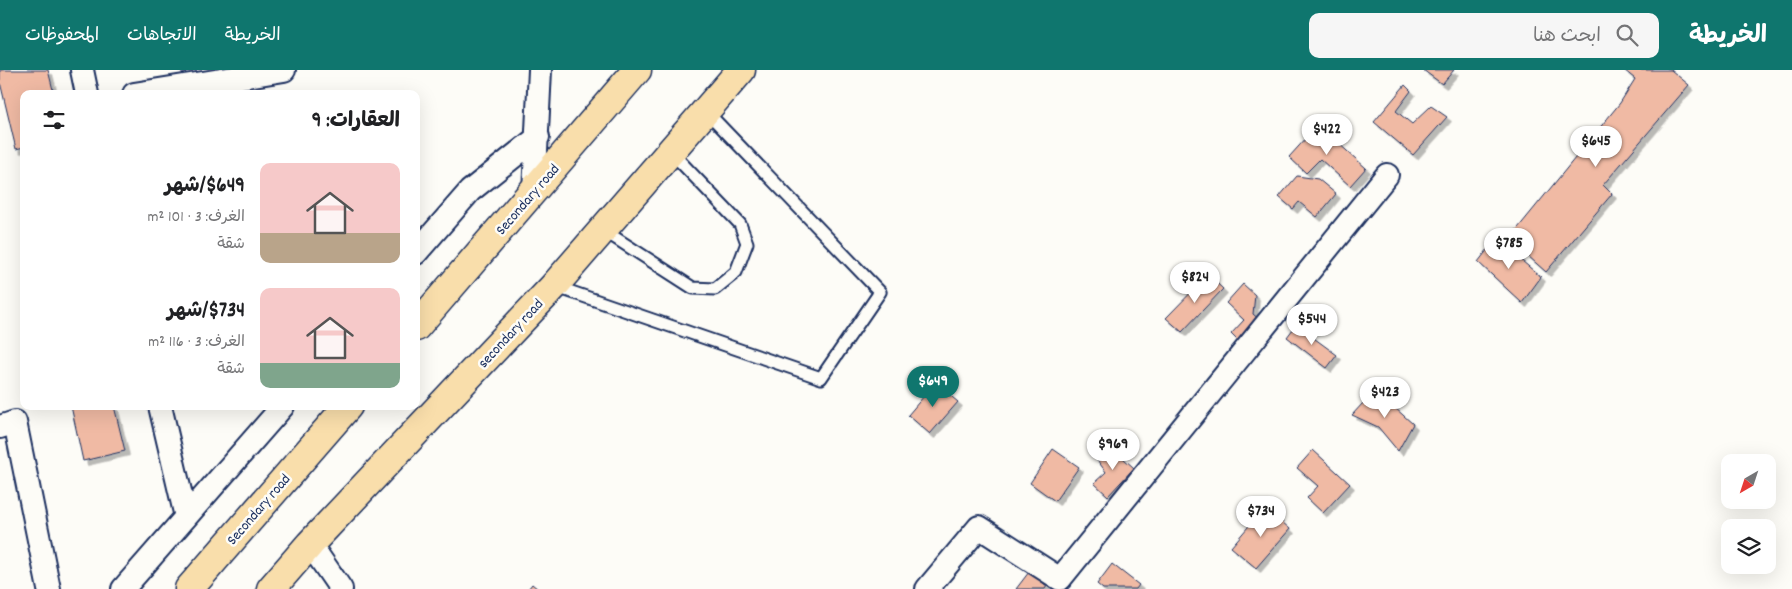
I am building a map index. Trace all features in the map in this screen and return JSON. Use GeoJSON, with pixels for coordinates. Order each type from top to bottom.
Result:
{"type":"FeatureCollection","features":[{"type":"Feature","properties":{"kind":"main road","name":"Secondary road"},"geometry":{"type":"LineString","coordinates":[[420,322],[637,70]]}},
{"type":"Feature","properties":{"kind":"main road","name":"secondary road"},"geometry":{"type":"LineString","coordinates":[[271,589],[310,544],[554,286],[741,70]]}},
{"type":"Feature","properties":{"kind":"main road","name":"Secondary road"},"geometry":{"type":"LineString","coordinates":[[189,589],[345,410]]}},
{"type":"Feature","properties":{"kind":"street"},"geometry":{"type":"LineString","coordinates":[[82,70],[86,90]]}},
{"type":"Feature","properties":{"kind":"street"},"geometry":{"type":"LineString","coordinates":[[159,90],[284,70]]}},
{"type":"Feature","properties":{"kind":"street"},"geometry":{"type":"LineString","coordinates":[[534,192],[540,70]]}},
{"type":"Feature","properties":{"kind":"street"},"geometry":{"type":"LineString","coordinates":[[420,248],[470,192],[538,137]]}},
{"type":"Feature","properties":{"kind":"street"},"geometry":{"type":"LineString","coordinates":[[927,589],[979,527],[1060,579],[1387,175]]}},
{"type":"Feature","properties":{"kind":"street"},"geometry":{"type":"LineString","coordinates":[[161,410],[186,517]]}},
{"type":"Feature","properties":{"kind":"street"},"geometry":{"type":"LineString","coordinates":[[123,589],[280,410]]}},
{"type":"Feature","properties":{"kind":"street"},"geometry":{"type":"LineString","coordinates":[[0,427],[15,422],[49,589]]}},
{"type":"Feature","properties":{"kind":"street"},"geometry":{"type":"LineString","coordinates":[[310,544],[341,589]]}},
{"type":"Feature","properties":{"kind":"lane"},"geometry":{"type":"LineString","coordinates":[[554,286],[821,378],[880,292],[706,111]]}},
{"type":"Feature","properties":{"kind":"lane"},"geometry":{"type":"LineString","coordinates":[[603,230],[693,288],[715,289],[736,272],[747,243],[740,224],[670,152]]}},
{"type":"Feature","properties":{"kind":"building"},"geometry":{"type":"Polygon","coordinates":[[[0,70],[48,70],[53,90],[20,90],[20,148],[16,149],[0,82],[0,70]]]}},
{"type":"Feature","properties":{"kind":"building"},"geometry":{"type":"Polygon","coordinates":[[[1423,70],[1454,70],[1442,84],[1423,70]]]}},
{"type":"Feature","properties":{"kind":"building"},"geometry":{"type":"Polygon","coordinates":[[[1624,70],[1671,70],[1689,85],[1603,185],[1612,194],[1546,272],[1509,239],[1620,103],[1635,79],[1624,70]]]}},
{"type":"Feature","properties":{"kind":"building"},"geometry":{"type":"Polygon","coordinates":[[[1405,85],[1411,91],[1396,111],[1412,124],[1431,106],[1447,117],[1413,155],[1374,122],[1405,85]]]}},
{"type":"Feature","properties":{"kind":"building"},"geometry":{"type":"Polygon","coordinates":[[[1318,125],[1366,168],[1350,186],[1320,159],[1306,173],[1289,157],[1318,125]]]}},
{"type":"Feature","properties":{"kind":"building"},"geometry":{"type":"Polygon","coordinates":[[[1297,176],[1318,179],[1336,194],[1317,217],[1299,202],[1293,209],[1279,197],[1297,176]]]}},
{"type":"Feature","properties":{"kind":"building"},"geometry":{"type":"Polygon","coordinates":[[[1498,236],[1505,241],[1503,245],[1541,277],[1522,303],[1478,262],[1498,236]]]}},
{"type":"Feature","properties":{"kind":"building"},"geometry":{"type":"Polygon","coordinates":[[[1208,275],[1223,289],[1182,332],[1166,318],[1208,275]]]}},
{"type":"Feature","properties":{"kind":"building"},"geometry":{"type":"Polygon","coordinates":[[[1243,284],[1255,295],[1253,314],[1261,321],[1240,343],[1231,334],[1244,320],[1226,303],[1243,284]]]}},
{"type":"Feature","properties":{"kind":"building"},"geometry":{"type":"Polygon","coordinates":[[[1296,325],[1337,355],[1327,368],[1287,337],[1296,325]]]}},
{"type":"Feature","properties":{"kind":"building"},"geometry":{"type":"Polygon","coordinates":[[[935,383],[958,402],[930,434],[908,415],[935,383]]]}},
{"type":"Feature","properties":{"kind":"building"},"geometry":{"type":"Polygon","coordinates":[[[1375,390],[1413,424],[1398,451],[1378,427],[1352,415],[1375,390]]]}},
{"type":"Feature","properties":{"kind":"building"},"geometry":{"type":"Polygon","coordinates":[[[72,410],[115,410],[125,451],[83,461],[72,410]]]}},
{"type":"Feature","properties":{"kind":"building"},"geometry":{"type":"Polygon","coordinates":[[[1112,448],[1134,468],[1108,496],[1094,483],[1106,472],[1097,460],[1112,448]]]}},
{"type":"Feature","properties":{"kind":"building"},"geometry":{"type":"Polygon","coordinates":[[[1053,449],[1079,467],[1055,501],[1030,483],[1053,449]]]}},
{"type":"Feature","properties":{"kind":"building"},"geometry":{"type":"Polygon","coordinates":[[[1313,450],[1350,484],[1323,513],[1307,498],[1318,486],[1297,468],[1313,450]]]}},
{"type":"Feature","properties":{"kind":"building"},"geometry":{"type":"Polygon","coordinates":[[[1265,507],[1290,529],[1256,568],[1231,547],[1265,507]]]}},
{"type":"Feature","properties":{"kind":"building"},"geometry":{"type":"Polygon","coordinates":[[[1112,564],[1139,585],[1136,589],[1103,589],[1097,584],[1112,564]]]}},
{"type":"Feature","properties":{"kind":"building"},"geometry":{"type":"Polygon","coordinates":[[[1029,572],[1047,586],[1045,589],[1016,589],[1029,572]]]}},
{"type":"Feature","properties":{"kind":"building"},"geometry":{"type":"Polygon","coordinates":[[[532,584],[538,589],[528,589],[532,584]]]}}]}
